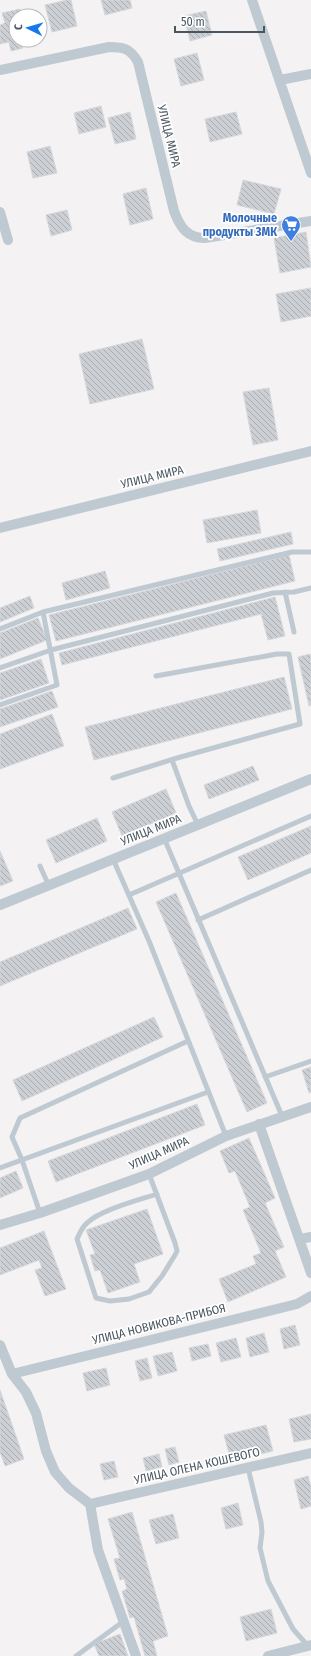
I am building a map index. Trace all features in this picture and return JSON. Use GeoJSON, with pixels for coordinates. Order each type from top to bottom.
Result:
{"type":"FeatureCollection","features":[{"type":"Feature","properties":{"kind":"street"},"geometry":{"type":"LineString","coordinates":[[252,0],[311,173]]}},
{"type":"Feature","properties":{"kind":"street","name":"УЛИЦА МИРА"},"geometry":{"type":"LineString","coordinates":[[0,70],[108,47],[118,47],[128,50],[133,53],[138,62],[174,211],[182,229],[197,238],[205,238],[311,221]]}},
{"type":"Feature","properties":{"kind":"street"},"geometry":{"type":"LineString","coordinates":[[280,80],[311,74]]}},
{"type":"Feature","properties":{"kind":"street"},"geometry":{"type":"LineString","coordinates":[[0,212],[8,240]]}},
{"type":"Feature","properties":{"kind":"street","name":"УЛИЦА МИРА"},"geometry":{"type":"LineString","coordinates":[[0,528],[311,451]]}},
{"type":"Feature","properties":{"kind":"street","name":"УЛИЦА МИРА"},"geometry":{"type":"LineString","coordinates":[[0,905],[311,779]]}},
{"type":"Feature","properties":{"kind":"street","name":"УЛИЦА МИРА"},"geometry":{"type":"LineString","coordinates":[[0,1225],[40,1213],[150,1174],[226,1136],[311,1107]]}},
{"type":"Feature","properties":{"kind":"street"},"geometry":{"type":"LineString","coordinates":[[259,1124],[311,1273]]}},
{"type":"Feature","properties":{"kind":"street"},"geometry":{"type":"LineString","coordinates":[[300,1239],[311,1237]]}},
{"type":"Feature","properties":{"kind":"street","name":"УЛИЦА НОВИКОВА-ПРИБОЯ"},"geometry":{"type":"LineString","coordinates":[[12,1374],[296,1304],[311,1296]]}},
{"type":"Feature","properties":{"kind":"street"},"geometry":{"type":"LineString","coordinates":[[0,1345],[12,1374],[26,1392],[36,1413],[46,1451],[55,1472],[69,1488],[90,1504],[98,1550],[136,1656]]}},
{"type":"Feature","properties":{"kind":"street","name":"УЛИЦА ОЛЕНА КОШЕВОГО"},"geometry":{"type":"LineString","coordinates":[[90,1504],[311,1453]]}},
{"type":"Feature","properties":{"kind":"street"},"geometry":{"type":"LineString","coordinates":[[268,1656],[310,1645]]}},
{"type":"Feature","properties":{"kind":"lane"},"geometry":{"type":"LineString","coordinates":[[0,628],[43,612],[292,552],[311,552]]}},
{"type":"Feature","properties":{"kind":"lane"},"geometry":{"type":"LineString","coordinates":[[0,668],[51,650],[273,593],[311,588]]}},
{"type":"Feature","properties":{"kind":"lane"},"geometry":{"type":"LineString","coordinates":[[285,592],[294,632]]}},
{"type":"Feature","properties":{"kind":"lane"},"geometry":{"type":"LineString","coordinates":[[0,705],[57,684],[43,612]]}},
{"type":"Feature","properties":{"kind":"lane"},"geometry":{"type":"LineString","coordinates":[[113,778],[300,724],[289,654],[277,654],[156,676]]}},
{"type":"Feature","properties":{"kind":"lane"},"geometry":{"type":"LineString","coordinates":[[172,760],[189,806],[198,825]]}},
{"type":"Feature","properties":{"kind":"lane"},"geometry":{"type":"LineString","coordinates":[[129,895],[311,816]]}},
{"type":"Feature","properties":{"kind":"lane"},"geometry":{"type":"LineString","coordinates":[[164,838],[282,1116]]}},
{"type":"Feature","properties":{"kind":"lane"},"geometry":{"type":"LineString","coordinates":[[113,859],[150,941],[226,1136]]}},
{"type":"Feature","properties":{"kind":"lane"},"geometry":{"type":"LineString","coordinates":[[40,866],[49,886]]}},
{"type":"Feature","properties":{"kind":"lane"},"geometry":{"type":"LineString","coordinates":[[198,920],[311,870]]}},
{"type":"Feature","properties":{"kind":"lane"},"geometry":{"type":"LineString","coordinates":[[40,1213],[22,1160],[12,1137],[20,1118],[188,1041]]}},
{"type":"Feature","properties":{"kind":"lane"},"geometry":{"type":"LineString","coordinates":[[265,1076],[311,1061]]}},
{"type":"Feature","properties":{"kind":"lane"},"geometry":{"type":"LineString","coordinates":[[0,1168],[208,1092]]}},
{"type":"Feature","properties":{"kind":"lane"},"geometry":{"type":"LineString","coordinates":[[150,1174],[177,1251],[162,1276],[148,1292],[129,1299],[110,1301],[96,1298],[77,1239],[81,1230],[87,1222],[107,1211],[157,1194]]}},
{"type":"Feature","properties":{"kind":"lane"},"geometry":{"type":"LineString","coordinates":[[248,1468],[261,1522],[262,1532],[260,1548],[268,1581],[293,1629],[310,1645]]}},
{"type":"Feature","properties":{"kind":"lane"},"geometry":{"type":"LineString","coordinates":[[76,1656],[124,1621]]}},
{"type":"Feature","properties":{"kind":"building"},"geometry":{"type":"Polygon","coordinates":[[[71,0],[77,26],[52,32],[48,17],[48,8],[46,8],[45,5],[71,0]]]}},
{"type":"Feature","properties":{"kind":"building"},"geometry":{"type":"Polygon","coordinates":[[[101,0],[130,0],[132,8],[105,15],[101,0]]]}},
{"type":"Feature","properties":{"kind":"building"},"geometry":{"type":"Polygon","coordinates":[[[206,11],[212,35],[190,41],[184,16],[206,11]]]}},
{"type":"Feature","properties":{"kind":"building"},"geometry":{"type":"Polygon","coordinates":[[[8,12],[8,42],[0,44],[0,25],[5,23],[2,13],[8,12]]]}},
{"type":"Feature","properties":{"kind":"building"},"geometry":{"type":"Polygon","coordinates":[[[10,48],[23,48],[11,51],[10,48]]]}},
{"type":"Feature","properties":{"kind":"building"},"geometry":{"type":"Polygon","coordinates":[[[197,53],[204,80],[181,86],[174,59],[197,53]]]}},
{"type":"Feature","properties":{"kind":"building"},"geometry":{"type":"Polygon","coordinates":[[[101,106],[106,127],[79,134],[74,113],[101,106]]]}},
{"type":"Feature","properties":{"kind":"building"},"geometry":{"type":"Polygon","coordinates":[[[130,112],[136,139],[115,144],[108,118],[130,112]]]}},
{"type":"Feature","properties":{"kind":"building"},"geometry":{"type":"Polygon","coordinates":[[[236,112],[242,134],[210,142],[205,119],[236,112]]]}},
{"type":"Feature","properties":{"kind":"building"},"geometry":{"type":"Polygon","coordinates":[[[50,146],[57,173],[33,178],[27,152],[50,146]]]}},
{"type":"Feature","properties":{"kind":"building"},"geometry":{"type":"Polygon","coordinates":[[[243,180],[281,189],[274,214],[237,205],[243,180]]]}},
{"type":"Feature","properties":{"kind":"building"},"geometry":{"type":"Polygon","coordinates":[[[146,188],[153,219],[130,225],[123,194],[146,188]]]}},
{"type":"Feature","properties":{"kind":"building"},"geometry":{"type":"Polygon","coordinates":[[[67,210],[72,230],[51,236],[46,215],[67,210]]]}},
{"type":"Feature","properties":{"kind":"building"},"geometry":{"type":"Polygon","coordinates":[[[306,232],[311,267],[280,273],[274,238],[306,232]]]}},
{"type":"Feature","properties":{"kind":"building"},"geometry":{"type":"Polygon","coordinates":[[[311,288],[311,316],[281,322],[276,294],[311,288]]]}},
{"type":"Feature","properties":{"kind":"building"},"geometry":{"type":"Polygon","coordinates":[[[142,339],[154,389],[90,404],[79,354],[142,339]]]}},
{"type":"Feature","properties":{"kind":"building"},"geometry":{"type":"Polygon","coordinates":[[[269,388],[278,440],[253,445],[243,392],[269,388]]]}},
{"type":"Feature","properties":{"kind":"building"},"geometry":{"type":"Polygon","coordinates":[[[257,510],[261,533],[207,543],[203,520],[257,510]]]}},
{"type":"Feature","properties":{"kind":"building"},"geometry":{"type":"Polygon","coordinates":[[[291,532],[293,544],[220,561],[217,549],[291,532]]]}},
{"type":"Feature","properties":{"kind":"building"},"geometry":{"type":"Polygon","coordinates":[[[289,555],[295,581],[56,641],[49,615],[289,555]]]}},
{"type":"Feature","properties":{"kind":"building"},"geometry":{"type":"Polygon","coordinates":[[[105,571],[110,588],[66,600],[62,583],[105,571]]]}},
{"type":"Feature","properties":{"kind":"building"},"geometry":{"type":"Polygon","coordinates":[[[30,596],[34,608],[0,622],[0,608],[30,596]]]}},
{"type":"Feature","properties":{"kind":"building"},"geometry":{"type":"Polygon","coordinates":[[[275,597],[285,636],[268,640],[261,614],[62,665],[59,653],[275,597]]]}},
{"type":"Feature","properties":{"kind":"building"},"geometry":{"type":"Polygon","coordinates":[[[38,618],[47,640],[0,659],[0,633],[38,618]]]}},
{"type":"Feature","properties":{"kind":"building"},"geometry":{"type":"Polygon","coordinates":[[[310,654],[311,705],[309,706],[298,657],[310,654]]]}},
{"type":"Feature","properties":{"kind":"building"},"geometry":{"type":"Polygon","coordinates":[[[41,659],[49,683],[0,700],[0,673],[41,659]]]}},
{"type":"Feature","properties":{"kind":"building"},"geometry":{"type":"Polygon","coordinates":[[[284,677],[292,709],[94,760],[85,727],[284,677]]]}},
{"type":"Feature","properties":{"kind":"building"},"geometry":{"type":"Polygon","coordinates":[[[52,691],[58,707],[0,727],[0,709],[52,691]]]}},
{"type":"Feature","properties":{"kind":"building"},"geometry":{"type":"Polygon","coordinates":[[[52,714],[64,746],[0,769],[0,734],[52,714]]]}},
{"type":"Feature","properties":{"kind":"building"},"geometry":{"type":"Polygon","coordinates":[[[253,766],[259,780],[209,799],[204,785],[253,766]]]}},
{"type":"Feature","properties":{"kind":"building"},"geometry":{"type":"Polygon","coordinates":[[[166,789],[176,813],[122,836],[112,812],[166,789]]]}},
{"type":"Feature","properties":{"kind":"building"},"geometry":{"type":"Polygon","coordinates":[[[97,818],[107,841],[56,863],[46,840],[97,818]]]}},
{"type":"Feature","properties":{"kind":"building"},"geometry":{"type":"Polygon","coordinates":[[[311,826],[311,853],[248,880],[238,857],[311,826]]]}},
{"type":"Feature","properties":{"kind":"building"},"geometry":{"type":"Polygon","coordinates":[[[0,851],[13,881],[0,886],[0,851]]]}},
{"type":"Feature","properties":{"kind":"building"},"geometry":{"type":"Polygon","coordinates":[[[176,893],[267,1103],[247,1112],[156,902],[176,893]]]}},
{"type":"Feature","properties":{"kind":"building"},"geometry":{"type":"Polygon","coordinates":[[[128,908],[137,929],[0,986],[0,962],[128,908]]]}},
{"type":"Feature","properties":{"kind":"building"},"geometry":{"type":"Polygon","coordinates":[[[154,1017],[163,1037],[22,1101],[13,1080],[154,1017]]]}},
{"type":"Feature","properties":{"kind":"building"},"geometry":{"type":"Polygon","coordinates":[[[311,1067],[311,1092],[309,1093],[302,1070],[311,1067]]]}},
{"type":"Feature","properties":{"kind":"building"},"geometry":{"type":"Polygon","coordinates":[[[197,1104],[205,1125],[56,1182],[48,1161],[197,1104]]]}},
{"type":"Feature","properties":{"kind":"building"},"geometry":{"type":"Polygon","coordinates":[[[249,1138],[275,1198],[265,1203],[284,1247],[275,1251],[286,1277],[228,1302],[219,1279],[256,1264],[253,1256],[261,1253],[243,1210],[250,1207],[235,1171],[229,1173],[220,1151],[249,1138]]]}},
{"type":"Feature","properties":{"kind":"building"},"geometry":{"type":"Polygon","coordinates":[[[16,1171],[23,1188],[0,1198],[0,1178],[16,1171]]]}},
{"type":"Feature","properties":{"kind":"building"},"geometry":{"type":"Polygon","coordinates":[[[147,1209],[163,1254],[134,1264],[140,1282],[108,1293],[100,1270],[95,1271],[90,1255],[95,1254],[86,1230],[147,1209]]]}},
{"type":"Feature","properties":{"kind":"building"},"geometry":{"type":"Polygon","coordinates":[[[44,1231],[66,1289],[45,1296],[35,1270],[42,1268],[39,1260],[0,1275],[0,1248],[44,1231]]]}},
{"type":"Feature","properties":{"kind":"building"},"geometry":{"type":"Polygon","coordinates":[[[295,1325],[300,1345],[284,1349],[280,1329],[295,1325]]]}},
{"type":"Feature","properties":{"kind":"building"},"geometry":{"type":"Polygon","coordinates":[[[264,1333],[269,1352],[250,1357],[246,1338],[264,1333]]]}},
{"type":"Feature","properties":{"kind":"building"},"geometry":{"type":"Polygon","coordinates":[[[236,1338],[241,1357],[221,1362],[216,1343],[236,1338]]]}},
{"type":"Feature","properties":{"kind":"building"},"geometry":{"type":"Polygon","coordinates":[[[208,1344],[211,1356],[192,1361],[189,1348],[208,1344]]]}},
{"type":"Feature","properties":{"kind":"building"},"geometry":{"type":"Polygon","coordinates":[[[172,1352],[177,1371],[158,1376],[153,1356],[172,1352]]]}},
{"type":"Feature","properties":{"kind":"building"},"geometry":{"type":"Polygon","coordinates":[[[147,1358],[152,1378],[140,1381],[135,1361],[147,1358]]]}},
{"type":"Feature","properties":{"kind":"building"},"geometry":{"type":"Polygon","coordinates":[[[106,1368],[110,1385],[87,1391],[83,1373],[106,1368]]]}},
{"type":"Feature","properties":{"kind":"building"},"geometry":{"type":"Polygon","coordinates":[[[0,1390],[24,1459],[5,1466],[0,1452],[0,1390]]]}},
{"type":"Feature","properties":{"kind":"building"},"geometry":{"type":"Polygon","coordinates":[[[311,1414],[311,1439],[294,1442],[289,1419],[311,1414]]]}},
{"type":"Feature","properties":{"kind":"building"},"geometry":{"type":"Polygon","coordinates":[[[266,1425],[273,1451],[231,1461],[224,1435],[266,1425]]]}},
{"type":"Feature","properties":{"kind":"building"},"geometry":{"type":"Polygon","coordinates":[[[175,1447],[179,1462],[169,1465],[165,1449],[175,1447]]]}},
{"type":"Feature","properties":{"kind":"building"},"geometry":{"type":"Polygon","coordinates":[[[159,1454],[162,1467],[146,1471],[143,1458],[159,1454]]]}},
{"type":"Feature","properties":{"kind":"building"},"geometry":{"type":"Polygon","coordinates":[[[114,1461],[118,1477],[104,1480],[100,1464],[114,1461]]]}},
{"type":"Feature","properties":{"kind":"building"},"geometry":{"type":"Polygon","coordinates":[[[308,1476],[311,1487],[311,1506],[301,1509],[294,1480],[308,1476]]]}},
{"type":"Feature","properties":{"kind":"building"},"geometry":{"type":"Polygon","coordinates":[[[238,1503],[243,1525],[226,1529],[221,1508],[238,1503]]]}},
{"type":"Feature","properties":{"kind":"building"},"geometry":{"type":"Polygon","coordinates":[[[132,1512],[168,1636],[153,1641],[157,1656],[145,1656],[134,1617],[130,1618],[122,1591],[127,1589],[124,1579],[120,1580],[114,1559],[120,1558],[108,1519],[132,1512]]]}},
{"type":"Feature","properties":{"kind":"building"},"geometry":{"type":"Polygon","coordinates":[[[173,1514],[179,1538],[156,1544],[149,1520],[173,1514]]]}},
{"type":"Feature","properties":{"kind":"building"},"geometry":{"type":"Polygon","coordinates":[[[271,1609],[277,1633],[246,1641],[240,1617],[271,1609]]]}},
{"type":"Feature","properties":{"kind":"building"},"geometry":{"type":"Polygon","coordinates":[[[120,1634],[128,1656],[99,1656],[94,1644],[120,1634]]]}},
{"type":"Feature","properties":{"kind":"place","name":"Молочные продукты ЗМК"},"geometry":{"type":"Point","coordinates":[291,242]}}]}
